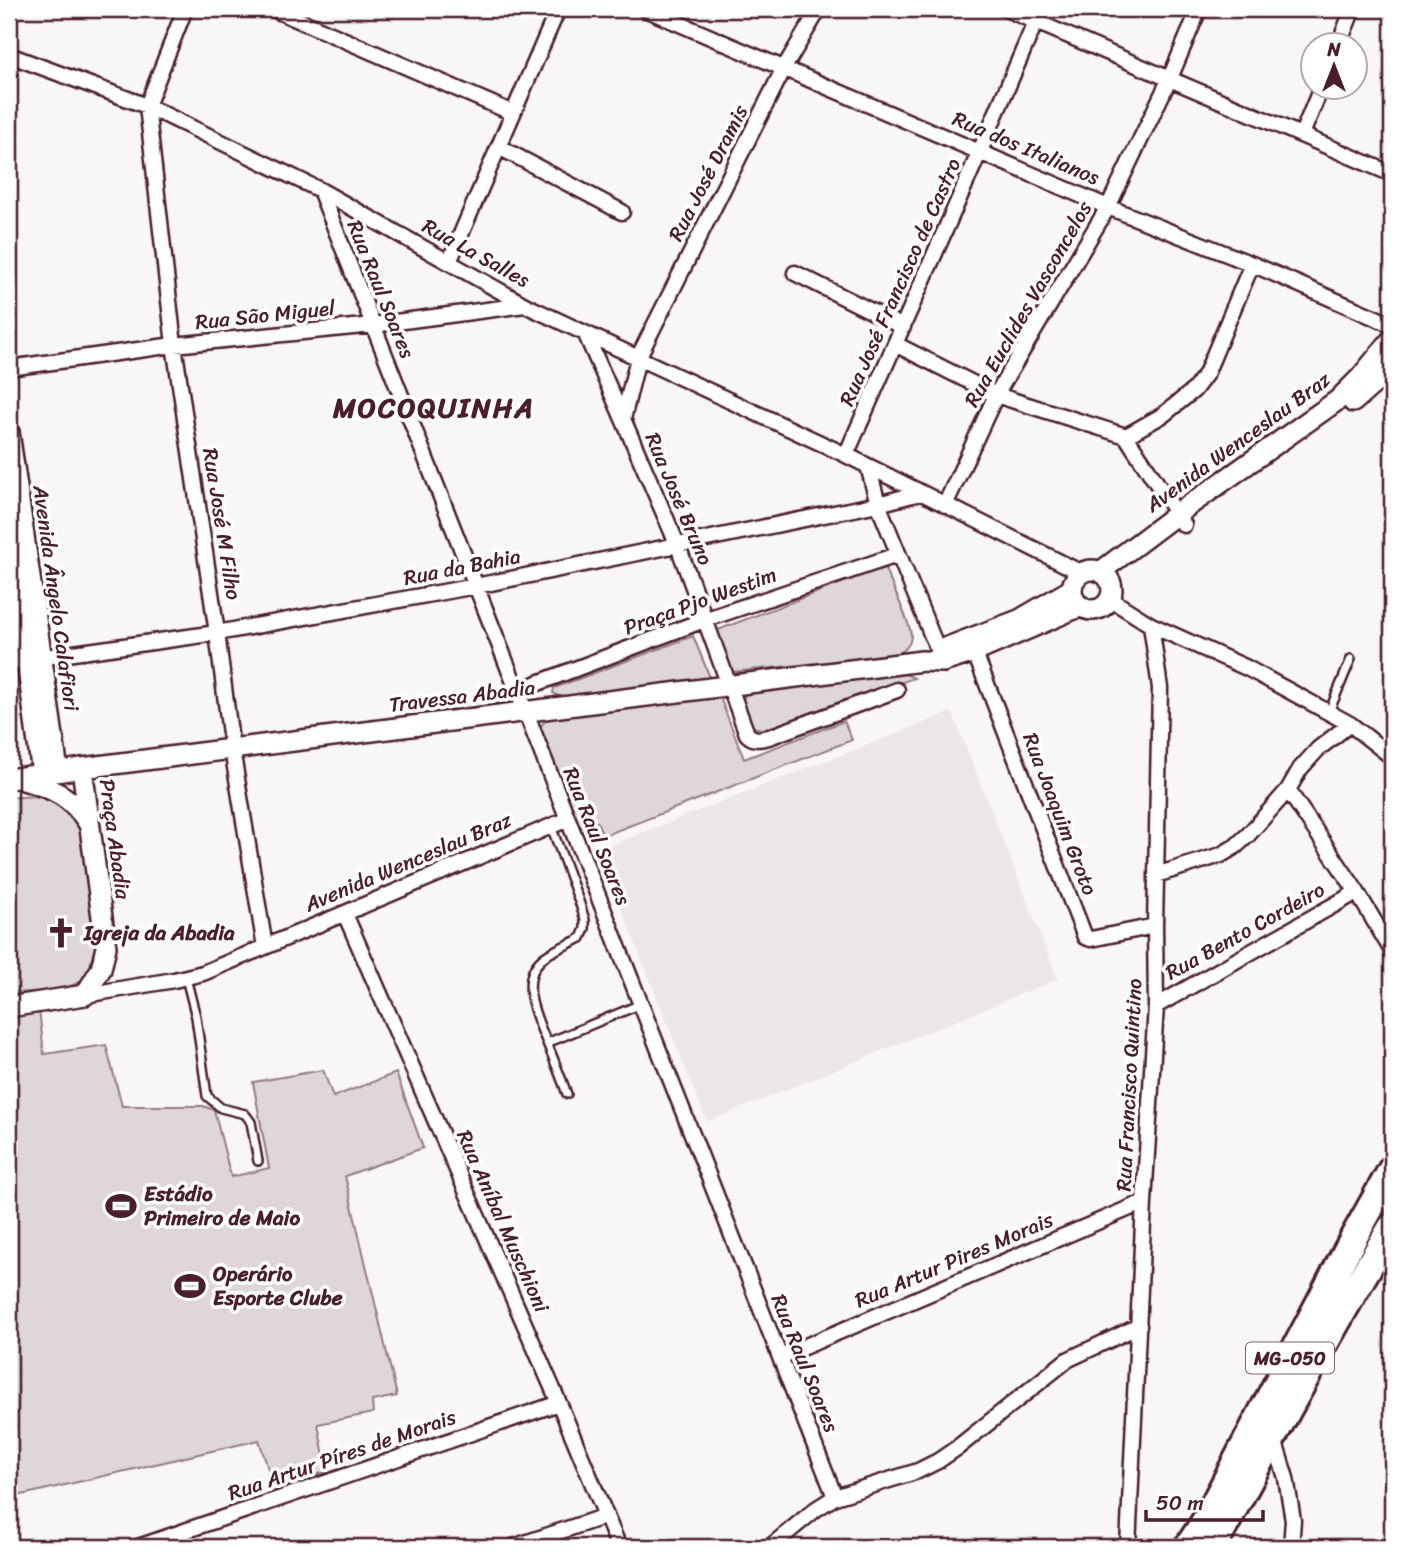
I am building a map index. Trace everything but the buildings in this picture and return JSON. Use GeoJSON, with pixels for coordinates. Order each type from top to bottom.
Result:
{"type":"FeatureCollection","features":[{"type":"Feature","properties":{"kind":"highway","name":"MG-050"},"geometry":{"type":"LineString","coordinates":[[1188,1547],[1204,1523],[1355,1234],[1392,1169]]}},
{"type":"Feature","properties":{"kind":"highway","name":"MG-050"},"geometry":{"type":"LineString","coordinates":[[1213,1547],[1392,1227]]}},
{"type":"Feature","properties":{"kind":"street"},"geometry":{"type":"LineString","coordinates":[[146,106],[185,9]]}},
{"type":"Feature","properties":{"kind":"street"},"geometry":{"type":"LineString","coordinates":[[273,9],[513,113]]}},
{"type":"Feature","properties":{"kind":"street"},"geometry":{"type":"LineString","coordinates":[[449,262],[558,9]]}},
{"type":"Feature","properties":{"kind":"street","name":"Rua dos Italianos"},"geometry":{"type":"LineString","coordinates":[[645,9],[1392,325]]}},
{"type":"Feature","properties":{"kind":"street","name":"Rua José Dramis"},"geometry":{"type":"LineString","coordinates":[[638,358],[784,68],[819,9]]}},
{"type":"Feature","properties":{"kind":"street"},"geometry":{"type":"LineString","coordinates":[[1006,9],[1038,15],[1170,78],[1392,174]]}},
{"type":"Feature","properties":{"kind":"street","name":"Rua Euclides Vasconcelos"},"geometry":{"type":"LineString","coordinates":[[945,505],[996,395],[1108,207],[1170,78],[1199,9]]}},
{"type":"Feature","properties":{"kind":"street"},"geometry":{"type":"LineString","coordinates":[[1344,32],[1353,9]]}},
{"type":"Feature","properties":{"kind":"street","name":"Rua José Francisco de Castro"},"geometry":{"type":"LineString","coordinates":[[846,455],[1038,15]]}},
{"type":"Feature","properties":{"kind":"street","name":"Rua La Salles"},"geometry":{"type":"LineString","coordinates":[[9,55],[146,106],[320,190],[525,305],[846,455],[945,505],[1092,587],[1151,625],[1247,668],[1350,724],[1392,757]]}},
{"type":"Feature","properties":{"kind":"street"},"geometry":{"type":"LineString","coordinates":[[1301,134],[1315,102]]}},
{"type":"Feature","properties":{"kind":"street","name":"Rua José M Filho"},"geometry":{"type":"LineString","coordinates":[[146,106],[174,345],[232,749],[265,947]]}},
{"type":"Feature","properties":{"kind":"street"},"geometry":{"type":"LineString","coordinates":[[499,147],[622,212]]}},
{"type":"Feature","properties":{"kind":"street","name":"Rua Raul Soares"},"geometry":{"type":"LineString","coordinates":[[320,190],[835,1497]]}},
{"type":"Feature","properties":{"kind":"street"},"geometry":{"type":"LineString","coordinates":[[1126,436],[1163,415],[1194,390],[1206,374],[1252,264]]}},
{"type":"Feature","properties":{"kind":"street"},"geometry":{"type":"LineString","coordinates":[[795,273],[903,327]]}},
{"type":"Feature","properties":{"kind":"street","name":"Rua São Miguel"},"geometry":{"type":"LineString","coordinates":[[9,368],[174,345],[373,325],[525,305]]}},
{"type":"Feature","properties":{"kind":"street"},"geometry":{"type":"LineString","coordinates":[[586,335],[623,419]]}},
{"type":"Feature","properties":{"kind":"street","name":"Avenida Wenceslau Braz"},"geometry":{"type":"LineString","coordinates":[[972,645],[1092,587],[1338,400],[1392,339]]}},
{"type":"Feature","properties":{"kind":"street"},"geometry":{"type":"LineString","coordinates":[[895,344],[996,395],[1126,436],[1180,520]]}},
{"type":"Feature","properties":{"kind":"street","name":"Rua José Bruno"},"geometry":{"type":"LineString","coordinates":[[638,358],[623,419],[678,546],[747,734],[755,739],[769,737],[897,690]]}},
{"type":"Feature","properties":{"kind":"street","name":"Avenida Wenceslau Braz"},"geometry":{"type":"LineString","coordinates":[[1180,520],[1345,409],[1392,368]]}},
{"type":"Feature","properties":{"kind":"street","name":"Avenida Ângelo Calafiori"},"geometry":{"type":"LineString","coordinates":[[9,432],[26,659]]}},
{"type":"Feature","properties":{"kind":"street"},"geometry":{"type":"LineString","coordinates":[[868,467],[897,555],[941,656]]}},
{"type":"Feature","properties":{"kind":"street","name":"Rua da Bahia"},"geometry":{"type":"LineString","coordinates":[[26,659],[217,632],[476,586],[678,546],[920,493]]}},
{"type":"Feature","properties":{"kind":"street","name":"Avenida Ângelo Calafiori"},"geometry":{"type":"LineString","coordinates":[[9,527],[26,659],[50,773]]}},
{"type":"Feature","properties":{"kind":"street","name":"Praça Pjo Westim"},"geometry":{"type":"LineString","coordinates":[[517,691],[704,620],[897,555]]}},
{"type":"Feature","properties":{"kind":"street","name":"Rua Francisco Quintino"},"geometry":{"type":"LineString","coordinates":[[1128,1547],[1156,1006],[1160,688],[1151,625]]}},
{"type":"Feature","properties":{"kind":"street","name":"Travessa Abadia"},"geometry":{"type":"LineString","coordinates":[[13,779],[525,710],[922,661],[972,645]]}},
{"type":"Feature","properties":{"kind":"street","name":"Rua Joaquim Groto"},"geometry":{"type":"LineString","coordinates":[[972,645],[1085,937],[1091,939],[1155,926]]}},
{"type":"Feature","properties":{"kind":"street"},"geometry":{"type":"LineString","coordinates":[[1156,875],[1221,855],[1236,846],[1288,790],[1300,769],[1318,748],[1350,724]]}},
{"type":"Feature","properties":{"kind":"street","name":"Praça Abadia"},"geometry":{"type":"LineString","coordinates":[[82,768],[106,947],[101,969],[85,995]]}},
{"type":"Feature","properties":{"kind":"street"},"geometry":{"type":"LineString","coordinates":[[13,779],[58,792],[79,809],[90,825]]}},
{"type":"Feature","properties":{"kind":"street","name":"Rua Bento Cordeiro"},"geometry":{"type":"LineString","coordinates":[[1156,1006],[1357,892],[1288,790]]}},
{"type":"Feature","properties":{"kind":"street","name":"Avenida Wenceslau Braz"},"geometry":{"type":"LineString","coordinates":[[85,995],[203,973],[568,819]]}},
{"type":"Feature","properties":{"kind":"street"},"geometry":{"type":"LineString","coordinates":[[1357,892],[1392,951]]}},
{"type":"Feature","properties":{"kind":"street","name":"Rua Aníbal Muschioni"},"geometry":{"type":"LineString","coordinates":[[345,914],[559,1403],[619,1547]]}},
{"type":"Feature","properties":{"kind":"street"},"geometry":{"type":"LineString","coordinates":[[9,998],[18,1006],[85,995]]}},
{"type":"Feature","properties":{"kind":"street","name":"Rua Artur Pires Morais"},"geometry":{"type":"LineString","coordinates":[[780,1357],[1144,1202]]}},
{"type":"Feature","properties":{"kind":"street"},"geometry":{"type":"LineString","coordinates":[[770,1547],[835,1497],[918,1471],[938,1461],[1067,1360],[1139,1326]]}},
{"type":"Feature","properties":{"kind":"street","name":"Rua Artur Píres de Morais"},"geometry":{"type":"LineString","coordinates":[[138,1547],[559,1403]]}},
{"type":"Feature","properties":{"kind":"street"},"geometry":{"type":"LineString","coordinates":[[1273,1436],[1290,1499],[1293,1520],[1291,1547]]}},
{"type":"Feature","properties":{"kind":"street"},"geometry":{"type":"LineString","coordinates":[[513,1547],[606,1516]]}},
{"type":"Feature","properties":{"kind":"lane"},"geometry":{"type":"LineString","coordinates":[[1328,713],[1351,659]]}},
{"type":"Feature","properties":{"kind":"lane"},"geometry":{"type":"LineString","coordinates":[[551,826],[580,904],[585,929],[581,938],[543,957],[533,969],[530,982],[536,1019],[567,1094]]}},
{"type":"Feature","properties":{"kind":"lane"},"geometry":{"type":"LineString","coordinates":[[186,977],[196,1017],[207,1096],[221,1108],[245,1114],[251,1122],[258,1161]]}},
{"type":"Feature","properties":{"kind":"lane"},"geometry":{"type":"LineString","coordinates":[[547,1043],[641,1004]]}},
{"type":"Feature","properties":{"kind":"shaded area"},"geometry":{"type":"Polygon","coordinates":[[[884,567],[910,631],[909,643],[902,651],[892,655],[732,672],[715,631],[884,567]]]}},
{"type":"Feature","properties":{"kind":"shaded area"},"geometry":{"type":"Polygon","coordinates":[[[693,636],[711,680],[560,697],[553,693],[554,688],[693,636]]]}},
{"type":"Feature","properties":{"kind":"shaded area"},"geometry":{"type":"Polygon","coordinates":[[[897,674],[914,678],[767,730],[752,727],[741,703],[747,692],[897,674]]]}},
{"type":"Feature","properties":{"kind":"shaded area"},"geometry":{"type":"Polygon","coordinates":[[[719,695],[744,759],[844,721],[852,740],[603,836],[597,822],[577,829],[540,730],[548,718],[719,695]]]}},
{"type":"Feature","properties":{"kind":"shaded area"},"geometry":{"type":"Polygon","coordinates":[[[952,712],[1058,979],[707,1122],[598,850],[952,712]]]}},
{"type":"Feature","properties":{"kind":"shaded area"},"geometry":{"type":"Polygon","coordinates":[[[34,796],[64,808],[78,825],[96,944],[93,964],[80,982],[62,990],[13,993],[9,990],[9,798],[34,796]]]}},
{"type":"Feature","properties":{"kind":"shaded area","name":"Operário Esporte Clube"},"geometry":{"type":"Polygon","coordinates":[[[39,1009],[44,1054],[106,1045],[122,1106],[203,1106],[214,1110],[231,1177],[269,1168],[253,1082],[323,1070],[333,1097],[396,1073],[423,1148],[345,1176],[397,1396],[372,1401],[373,1413],[318,1424],[327,1472],[273,1485],[259,1440],[9,1498],[9,1013],[39,1009]]]}},
{"type":"Feature","properties":{"kind":"place","name":"Igreja da Abadia"},"geometry":{"type":"Point","coordinates":[61,933]}},
{"type":"Feature","properties":{"kind":"place","name":"Estádio Primeiro de Maio"},"geometry":{"type":"Point","coordinates":[121,1206]}},
{"type":"Feature","properties":{"kind":"place","name":"Operário Esporte Clube"},"geometry":{"type":"Point","coordinates":[190,1286]}},
{"type":"Feature","properties":{"kind":"district","name":"MOCOQUINHA"},"geometry":{"type":"Point","coordinates":[434,407]}}]}
